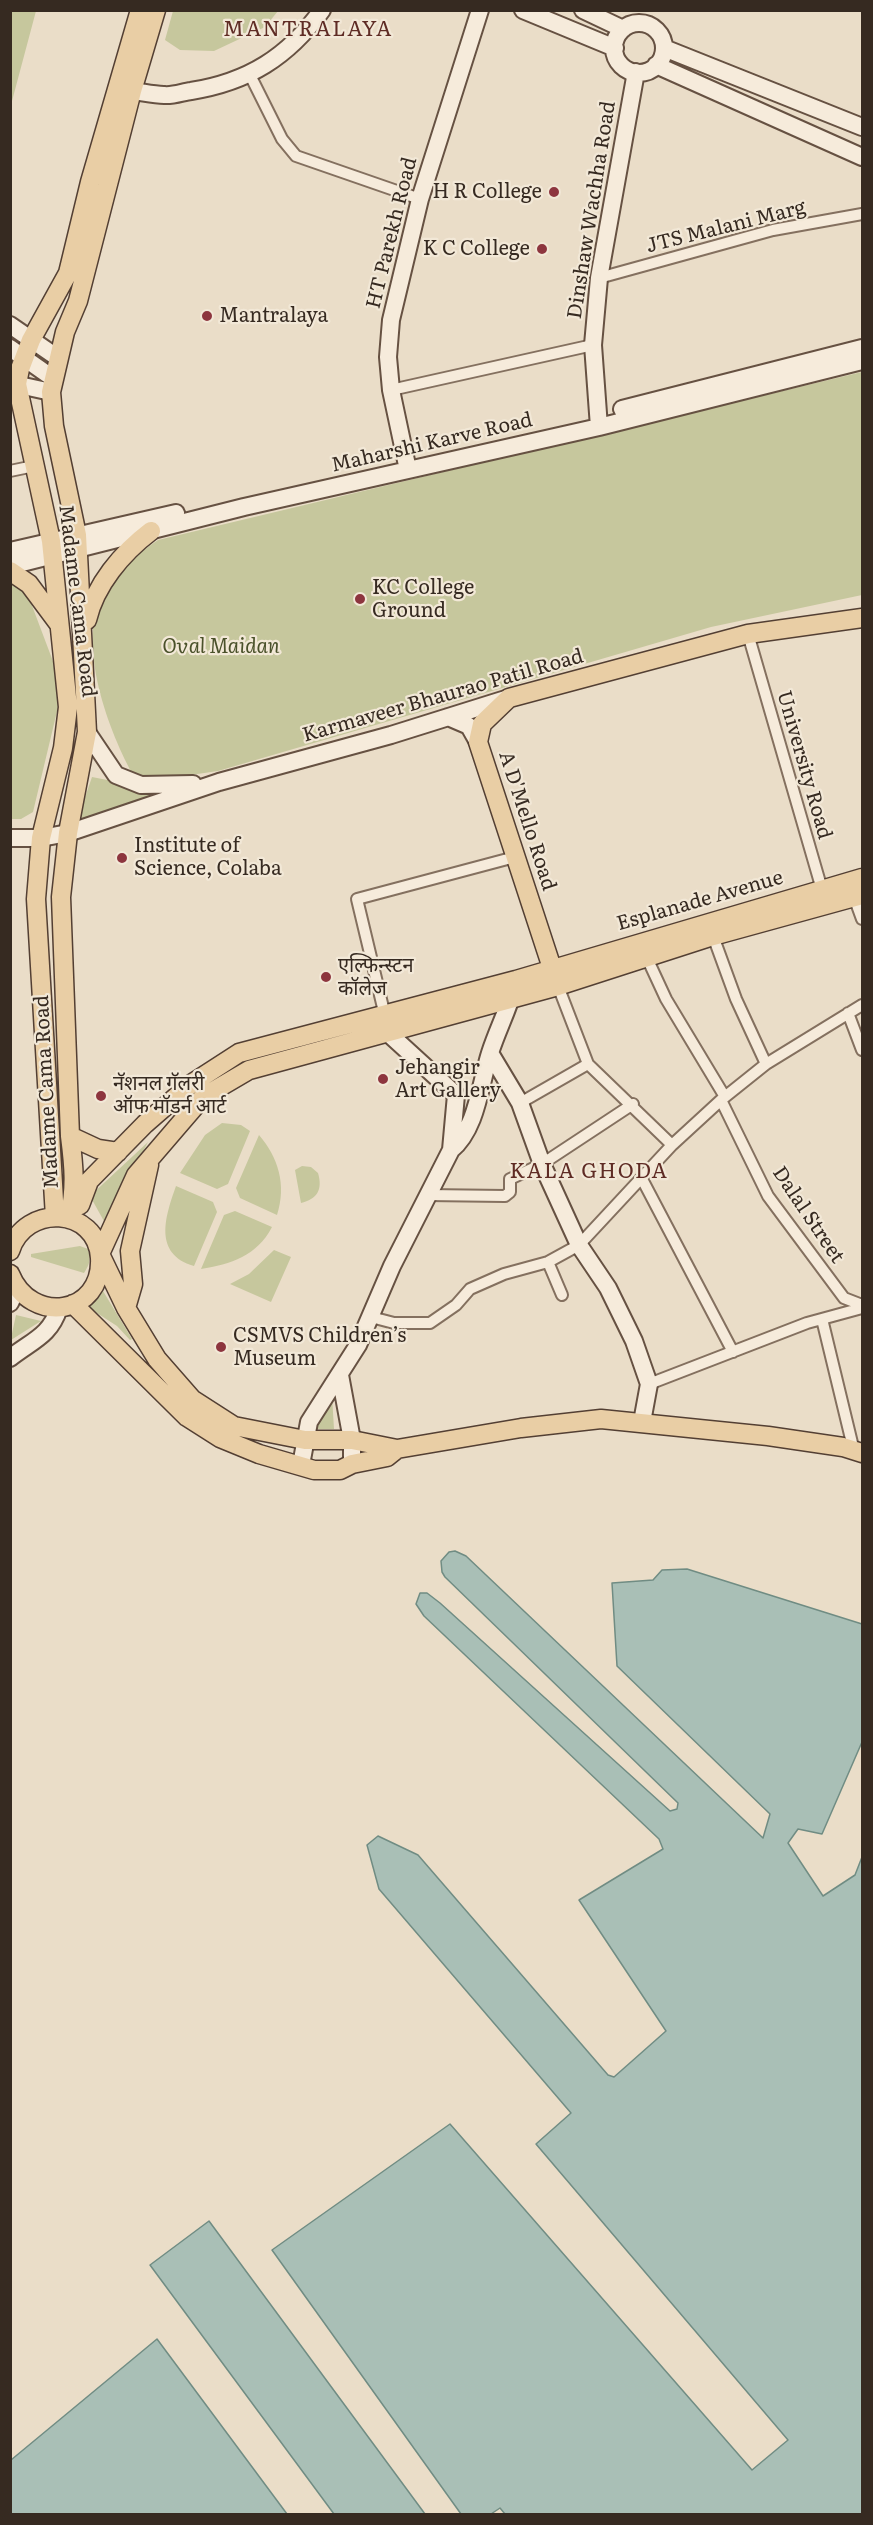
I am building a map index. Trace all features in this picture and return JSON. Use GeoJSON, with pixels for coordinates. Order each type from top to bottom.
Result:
{"type":"FeatureCollection","features":[{"type":"Feature","properties":{"kind":"main road","name":"Madame Cama Road"},"geometry":{"type":"LineString","coordinates":[[66,1219],[36,899],[41,838],[63,748],[68,707],[52,548],[14,383],[17,353],[31,340],[68,273],[90,182],[140,10]]}},
{"type":"Feature","properties":{"kind":"main road","name":"Madame Cama Road"},"geometry":{"type":"LineString","coordinates":[[66,1219],[75,1192],[75,1170],[70,1136],[61,897],[68,833],[87,732],[78,542],[54,426],[52,386],[58,358],[78,301],[132,91],[156,10]]}},
{"type":"Feature","properties":{"kind":"main road"},"geometry":{"type":"LineString","coordinates":[[84,634],[91,605],[107,576],[135,543],[151,531]]}},
{"type":"Feature","properties":{"kind":"main road"},"geometry":{"type":"LineString","coordinates":[[10,569],[29,584],[59,625]]}},
{"type":"Feature","properties":{"kind":"main road","name":"Karmaveer Bhaurao Patil Road"},"geometry":{"type":"LineString","coordinates":[[509,698],[748,634],[862,618]]}},
{"type":"Feature","properties":{"kind":"main road","name":"A D'Mello Road"},"geometry":{"type":"LineString","coordinates":[[509,698],[482,724],[478,742],[552,968]]}},
{"type":"Feature","properties":{"kind":"main road","name":"Esplanade Avenue"},"geometry":{"type":"LineString","coordinates":[[528,982],[552,968],[825,897],[862,878]]}},
{"type":"Feature","properties":{"kind":"main road"},"geometry":{"type":"LineString","coordinates":[[12,1288],[40,1306],[66,1306],[85,1297],[95,1285],[100,1270],[100,1254],[136,1174],[203,1097],[249,1070],[386,1024],[528,982],[564,984],[825,897],[858,896]]}},
{"type":"Feature","properties":{"kind":"main road"},"geometry":{"type":"LineString","coordinates":[[552,968],[564,984]]}},
{"type":"Feature","properties":{"kind":"main road"},"geometry":{"type":"LineString","coordinates":[[66,1219],[89,1181],[118,1152],[191,1084],[239,1053],[511,999],[528,982]]}},
{"type":"Feature","properties":{"kind":"main road"},"geometry":{"type":"LineString","coordinates":[[70,1136],[98,1149],[118,1152]]}},
{"type":"Feature","properties":{"kind":"main road"},"geometry":{"type":"LineString","coordinates":[[126,1308],[133,1284],[130,1251],[149,1160]]}},
{"type":"Feature","properties":{"kind":"main road"},"geometry":{"type":"LineString","coordinates":[[10,1251],[22,1230],[33,1221],[66,1219],[91,1235],[126,1308],[157,1359],[192,1399],[234,1426],[305,1440],[352,1440],[397,1449],[572,1421],[601,1419],[855,1447]]}},
{"type":"Feature","properties":{"kind":"main road"},"geometry":{"type":"LineString","coordinates":[[66,1306],[142,1371],[187,1417],[220,1438],[277,1460],[314,1470],[331,1471],[387,1457],[397,1449]]}},
{"type":"Feature","properties":{"kind":"main road"},"geometry":{"type":"LineString","coordinates":[[142,1371],[157,1359]]}},
{"type":"Feature","properties":{"kind":"street"},"geometry":{"type":"LineString","coordinates":[[132,91],[165,96],[207,88],[250,75],[286,51],[308,30],[322,10]]}},
{"type":"Feature","properties":{"kind":"street","name":"HT Parekh Road"},"geometry":{"type":"LineString","coordinates":[[407,465],[391,390],[388,357],[392,320],[420,199],[480,10]]}},
{"type":"Feature","properties":{"kind":"street"},"geometry":{"type":"LineString","coordinates":[[523,10],[615,48]]}},
{"type":"Feature","properties":{"kind":"street"},"geometry":{"type":"LineString","coordinates":[[583,10],[624,29]]}},
{"type":"Feature","properties":{"kind":"street"},"geometry":{"type":"LineString","coordinates":[[642,17],[660,34],[664,48],[656,65],[646,72],[636,72],[619,62],[615,48],[619,33],[642,17]]}},
{"type":"Feature","properties":{"kind":"street"},"geometry":{"type":"LineString","coordinates":[[664,48],[862,127]]}},
{"type":"Feature","properties":{"kind":"street"},"geometry":{"type":"LineString","coordinates":[[656,65],[862,157]]}},
{"type":"Feature","properties":{"kind":"street","name":"Dinshaw Wachha Road"},"geometry":{"type":"LineString","coordinates":[[597,421],[594,345],[599,278],[636,72]]}},
{"type":"Feature","properties":{"kind":"street"},"geometry":{"type":"LineString","coordinates":[[250,75],[282,139],[296,156],[420,199]]}},
{"type":"Feature","properties":{"kind":"street"},"geometry":{"type":"LineString","coordinates":[[833,144],[844,120]]}},
{"type":"Feature","properties":{"kind":"street","name":"JTS Malani Marg"},"geometry":{"type":"LineString","coordinates":[[599,278],[773,230],[862,214]]}},
{"type":"Feature","properties":{"kind":"street"},"geometry":{"type":"LineString","coordinates":[[10,325],[58,358]]}},
{"type":"Feature","properties":{"kind":"street"},"geometry":{"type":"LineString","coordinates":[[391,390],[594,345]]}},
{"type":"Feature","properties":{"kind":"street","name":"Maharshi Karve Road"},"geometry":{"type":"LineString","coordinates":[[597,421],[862,348]]}},
{"type":"Feature","properties":{"kind":"street"},"geometry":{"type":"LineString","coordinates":[[17,353],[52,386]]}},
{"type":"Feature","properties":{"kind":"street","name":"Maharshi Karve Road"},"geometry":{"type":"LineString","coordinates":[[10,551],[52,548],[862,361]]}},
{"type":"Feature","properties":{"kind":"street"},"geometry":{"type":"LineString","coordinates":[[14,383],[52,386]]}},
{"type":"Feature","properties":{"kind":"street","name":"Maharshi Karve Road"},"geometry":{"type":"LineString","coordinates":[[78,542],[151,531],[407,465]]}},
{"type":"Feature","properties":{"kind":"street"},"geometry":{"type":"LineString","coordinates":[[10,471],[34,466]]}},
{"type":"Feature","properties":{"kind":"street","name":"Maharshi Karve Road"},"geometry":{"type":"LineString","coordinates":[[10,569],[52,548]]}},
{"type":"Feature","properties":{"kind":"street","name":"University Road"},"geometry":{"type":"LineString","coordinates":[[748,634],[825,897]]}},
{"type":"Feature","properties":{"kind":"street","name":"Karmaveer Bhaurao Patil Road"},"geometry":{"type":"LineString","coordinates":[[10,837],[41,838],[68,833],[219,782],[509,698]]}},
{"type":"Feature","properties":{"kind":"street"},"geometry":{"type":"LineString","coordinates":[[448,717],[469,726],[478,742]]}},
{"type":"Feature","properties":{"kind":"street"},"geometry":{"type":"LineString","coordinates":[[87,732],[116,775],[141,785],[219,782]]}},
{"type":"Feature","properties":{"kind":"street"},"geometry":{"type":"LineString","coordinates":[[476,1104],[456,1095],[386,1024],[357,899],[515,857]]}},
{"type":"Feature","properties":{"kind":"street"},"geometry":{"type":"LineString","coordinates":[[858,896],[862,919]]}},
{"type":"Feature","properties":{"kind":"street"},"geometry":{"type":"LineString","coordinates":[[713,936],[736,999],[766,1064]]}},
{"type":"Feature","properties":{"kind":"street","name":"Dalal Street"},"geometry":{"type":"LineString","coordinates":[[647,958],[666,999],[723,1098],[768,1196],[844,1298],[862,1307]]}},
{"type":"Feature","properties":{"kind":"street"},"geometry":{"type":"LineString","coordinates":[[564,984],[588,1064],[614,1091],[633,1104],[672,1145]]}},
{"type":"Feature","properties":{"kind":"street"},"geometry":{"type":"LineString","coordinates":[[301,1465],[309,1422],[340,1375],[371,1317],[392,1266],[451,1150],[462,1140],[476,1104],[490,1053],[511,999]]}},
{"type":"Feature","properties":{"kind":"street"},"geometry":{"type":"LineString","coordinates":[[371,1317],[394,1323],[430,1323],[456,1305],[470,1288],[504,1274],[548,1262],[579,1245],[672,1145],[723,1098],[766,1064],[862,1005]]}},
{"type":"Feature","properties":{"kind":"street"},"geometry":{"type":"LineString","coordinates":[[848,1013],[862,1050]]}},
{"type":"Feature","properties":{"kind":"street"},"geometry":{"type":"LineString","coordinates":[[490,1053],[520,1103],[542,1164],[579,1245],[620,1310],[649,1384],[642,1422]]}},
{"type":"Feature","properties":{"kind":"street"},"geometry":{"type":"LineString","coordinates":[[520,1103],[588,1064]]}},
{"type":"Feature","properties":{"kind":"street"},"geometry":{"type":"LineString","coordinates":[[451,1150],[456,1095]]}},
{"type":"Feature","properties":{"kind":"street"},"geometry":{"type":"LineString","coordinates":[[427,1195],[506,1196],[510,1192],[510,1179],[542,1164],[633,1104]]}},
{"type":"Feature","properties":{"kind":"street"},"geometry":{"type":"LineString","coordinates":[[642,1179],[733,1352]]}},
{"type":"Feature","properties":{"kind":"street"},"geometry":{"type":"LineString","coordinates":[[548,1262],[562,1295]]}},
{"type":"Feature","properties":{"kind":"street"},"geometry":{"type":"LineString","coordinates":[[10,1358],[46,1333],[66,1306]]}},
{"type":"Feature","properties":{"kind":"street"},"geometry":{"type":"LineString","coordinates":[[649,1384],[822,1318],[862,1307]]}},
{"type":"Feature","properties":{"kind":"street"},"geometry":{"type":"LineString","coordinates":[[822,1318],[855,1447]]}},
{"type":"Feature","properties":{"kind":"street"},"geometry":{"type":"LineString","coordinates":[[340,1375],[352,1440],[352,1464]]}},
{"type":"Feature","properties":{"kind":"green space"},"geometry":{"type":"Polygon","coordinates":[[[173,10],[278,11],[265,27],[214,51],[180,50],[165,40],[173,10]]]}},
{"type":"Feature","properties":{"kind":"green space"},"geometry":{"type":"Polygon","coordinates":[[[10,11],[36,11],[12,101],[10,100],[10,11]]]}},
{"type":"Feature","properties":{"kind":"green space","name":"Oval Maidan"},"geometry":{"type":"Polygon","coordinates":[[[862,372],[862,595],[711,627],[218,771],[156,780],[132,773],[104,707],[93,655],[93,630],[97,607],[107,587],[131,561],[158,540],[862,372]]]}},
{"type":"Feature","properties":{"kind":"green space"},"geometry":{"type":"Polygon","coordinates":[[[11,580],[28,595],[54,664],[59,703],[33,812],[21,819],[11,819],[11,580]]]}},
{"type":"Feature","properties":{"kind":"green space"},"geometry":{"type":"Polygon","coordinates":[[[92,777],[163,791],[164,794],[84,820],[78,818],[92,777]]]}},
{"type":"Feature","properties":{"kind":"green space"},"geometry":{"type":"Polygon","coordinates":[[[222,1123],[241,1125],[250,1131],[228,1184],[217,1189],[180,1173],[205,1135],[222,1123]]]}},
{"type":"Feature","properties":{"kind":"green space"},"geometry":{"type":"Polygon","coordinates":[[[259,1135],[276,1162],[279,1172],[281,1193],[277,1215],[240,1198],[236,1188],[259,1135]]]}},
{"type":"Feature","properties":{"kind":"green space"},"geometry":{"type":"Polygon","coordinates":[[[148,1142],[105,1223],[90,1196],[148,1142]]]}},
{"type":"Feature","properties":{"kind":"green space"},"geometry":{"type":"Polygon","coordinates":[[[302,1166],[311,1167],[318,1173],[320,1184],[315,1196],[301,1203],[295,1170],[302,1166]]]}},
{"type":"Feature","properties":{"kind":"green space"},"geometry":{"type":"Polygon","coordinates":[[[176,1186],[213,1202],[217,1212],[194,1266],[172,1253],[167,1244],[166,1222],[176,1186]]]}},
{"type":"Feature","properties":{"kind":"green space"},"geometry":{"type":"Polygon","coordinates":[[[235,1211],[272,1227],[266,1237],[251,1252],[233,1261],[201,1269],[224,1215],[235,1211]]]}},
{"type":"Feature","properties":{"kind":"green space"},"geometry":{"type":"Polygon","coordinates":[[[80,1246],[88,1249],[89,1264],[84,1273],[31,1257],[31,1254],[80,1246]]]}},
{"type":"Feature","properties":{"kind":"green space"},"geometry":{"type":"Polygon","coordinates":[[[274,1250],[291,1257],[271,1302],[230,1284],[249,1274],[274,1250]]]}},
{"type":"Feature","properties":{"kind":"green space"},"geometry":{"type":"Polygon","coordinates":[[[103,1291],[132,1339],[130,1340],[117,1326],[86,1306],[103,1291]]]}},
{"type":"Feature","properties":{"kind":"green space"},"geometry":{"type":"Polygon","coordinates":[[[16,1315],[41,1321],[11,1340],[16,1315]]]}},
{"type":"Feature","properties":{"kind":"green space"},"geometry":{"type":"Polygon","coordinates":[[[332,1396],[334,1429],[312,1429],[332,1396]]]}},
{"type":"Feature","properties":{"kind":"shaded area"},"geometry":{"type":"Polygon","coordinates":[[[455,1551],[466,1556],[763,1838],[770,1814],[617,1666],[612,1583],[653,1580],[662,1570],[687,1569],[862,1624],[862,1742],[822,1834],[798,1829],[788,1843],[823,1896],[855,1875],[862,1857],[862,2514],[505,2514],[500,2508],[491,2514],[461,2514],[272,2250],[450,2124],[752,2470],[788,2440],[536,2144],[571,2113],[379,1889],[367,1845],[378,1836],[418,1855],[608,2075],[614,2077],[666,2031],[579,1900],[663,1849],[659,1839],[424,1616],[416,1604],[420,1593],[427,1593],[440,1603],[670,1811],[677,1809],[678,1803],[445,1577],[441,1561],[449,1552],[455,1551]]]}},
{"type":"Feature","properties":{"kind":"shaded area"},"geometry":{"type":"Polygon","coordinates":[[[209,2221],[425,2514],[334,2514],[150,2265],[209,2221]]]}},
{"type":"Feature","properties":{"kind":"shaded area"},"geometry":{"type":"Polygon","coordinates":[[[157,2339],[287,2514],[11,2514],[11,2460],[157,2339]]]}},
{"type":"Feature","properties":{"kind":"place","name":"H R College"},"geometry":{"type":"Point","coordinates":[554,192]}},
{"type":"Feature","properties":{"kind":"place","name":"K C College"},"geometry":{"type":"Point","coordinates":[542,249]}},
{"type":"Feature","properties":{"kind":"place","name":"Mantralaya"},"geometry":{"type":"Point","coordinates":[207,316]}},
{"type":"Feature","properties":{"kind":"place","name":"KC College Ground"},"geometry":{"type":"Point","coordinates":[360,599]}},
{"type":"Feature","properties":{"kind":"place","name":"Institute of Science, Colaba"},"geometry":{"type":"Point","coordinates":[122,858]}},
{"type":"Feature","properties":{"kind":"place","name":"एल्फिन्स्टन कॉलेज"},"geometry":{"type":"Point","coordinates":[326,977]}},
{"type":"Feature","properties":{"kind":"place","name":"Jehangir Art Gallery"},"geometry":{"type":"Point","coordinates":[383,1079]}},
{"type":"Feature","properties":{"kind":"place","name":"नॅशनल गॅलरी ऑफ मॉडर्न आर्ट"},"geometry":{"type":"Point","coordinates":[101,1096]}},
{"type":"Feature","properties":{"kind":"place","name":"CSMVS Children’s Museum"},"geometry":{"type":"Point","coordinates":[221,1347]}},
{"type":"Feature","properties":{"kind":"district","name":"MANTRALAYA"},"geometry":{"type":"Point","coordinates":[308,30]}},
{"type":"Feature","properties":{"kind":"district","name":"KALA GHODA"},"geometry":{"type":"Point","coordinates":[589,1172]}}]}
